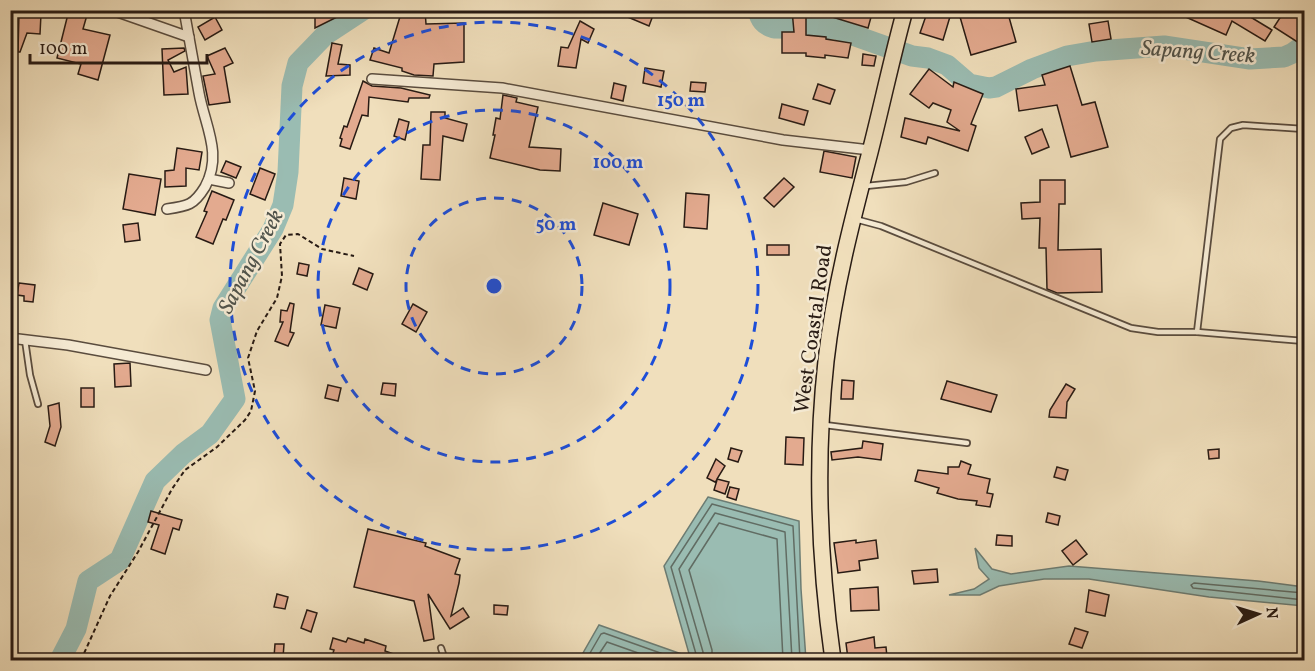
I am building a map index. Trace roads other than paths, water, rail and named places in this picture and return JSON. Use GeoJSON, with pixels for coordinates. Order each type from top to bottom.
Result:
{"type":"FeatureCollection","features":[{"type":"Feature","properties":{"kind":"main road","name":"West Coastal Road"},"geometry":{"type":"LineString","coordinates":[[833,660],[824,597],[820,525],[820,442],[826,361],[841,264],[905,10]]}},
{"type":"Feature","properties":{"kind":"street"},"geometry":{"type":"LineString","coordinates":[[112,10],[189,37]]}},
{"type":"Feature","properties":{"kind":"street"},"geometry":{"type":"LineString","coordinates":[[167,209],[187,206],[195,201],[209,179],[214,151],[199,95],[184,10]]}},
{"type":"Feature","properties":{"kind":"street"},"geometry":{"type":"LineString","coordinates":[[372,79],[502,88],[783,140],[870,150]]}},
{"type":"Feature","properties":{"kind":"street"},"geometry":{"type":"LineString","coordinates":[[209,179],[229,183]]}},
{"type":"Feature","properties":{"kind":"street"},"geometry":{"type":"LineString","coordinates":[[10,338],[68,345],[206,370]]}},
{"type":"Feature","properties":{"kind":"lane"},"geometry":{"type":"LineString","coordinates":[[1197,332],[1220,139],[1231,128],[1243,125],[1305,129]]}},
{"type":"Feature","properties":{"kind":"lane"},"geometry":{"type":"LineString","coordinates":[[860,187],[906,182],[935,173]]}},
{"type":"Feature","properties":{"kind":"lane"},"geometry":{"type":"LineString","coordinates":[[852,218],[880,226],[1131,328],[1158,332],[1197,332],[1305,341]]}},
{"type":"Feature","properties":{"kind":"lane"},"geometry":{"type":"LineString","coordinates":[[25,340],[30,375],[38,404]]}},
{"type":"Feature","properties":{"kind":"lane"},"geometry":{"type":"LineString","coordinates":[[822,424],[967,443]]}},
{"type":"Feature","properties":{"kind":"lane"},"geometry":{"type":"LineString","coordinates":[[441,648],[445,660]]}},
{"type":"Feature","properties":{"kind":"water"},"geometry":{"type":"Polygon","coordinates":[[[708,497],[799,521],[806,660],[579,660],[599,625],[690,657],[664,566],[708,497]]]}},
{"type":"Feature","properties":{"kind":"water"},"geometry":{"type":"Polygon","coordinates":[[[975,548],[992,569],[1011,574],[1069,566],[1258,581],[1304,587],[1304,606],[1209,597],[1089,579],[1044,579],[999,586],[980,595],[949,595],[974,589],[989,579],[979,568],[975,548]]]}},
{"type":"Feature","properties":{"kind":"waterway","name":"Sapang Creek"},"geometry":{"type":"LineString","coordinates":[[60,660],[76,629],[88,581],[120,560],[155,481],[183,454],[210,434],[235,399],[220,320],[223,308],[273,229],[283,205],[288,172],[292,86],[298,63],[325,35],[363,10]]}},
{"type":"Feature","properties":{"kind":"waterway","name":"Sapang Creek"},"geometry":{"type":"LineString","coordinates":[[758,10],[763,22],[774,28],[836,29],[912,56],[928,58],[947,65],[969,84],[989,88],[1067,56],[1096,51],[1164,46],[1250,59],[1284,57],[1304,45]]}}]}
